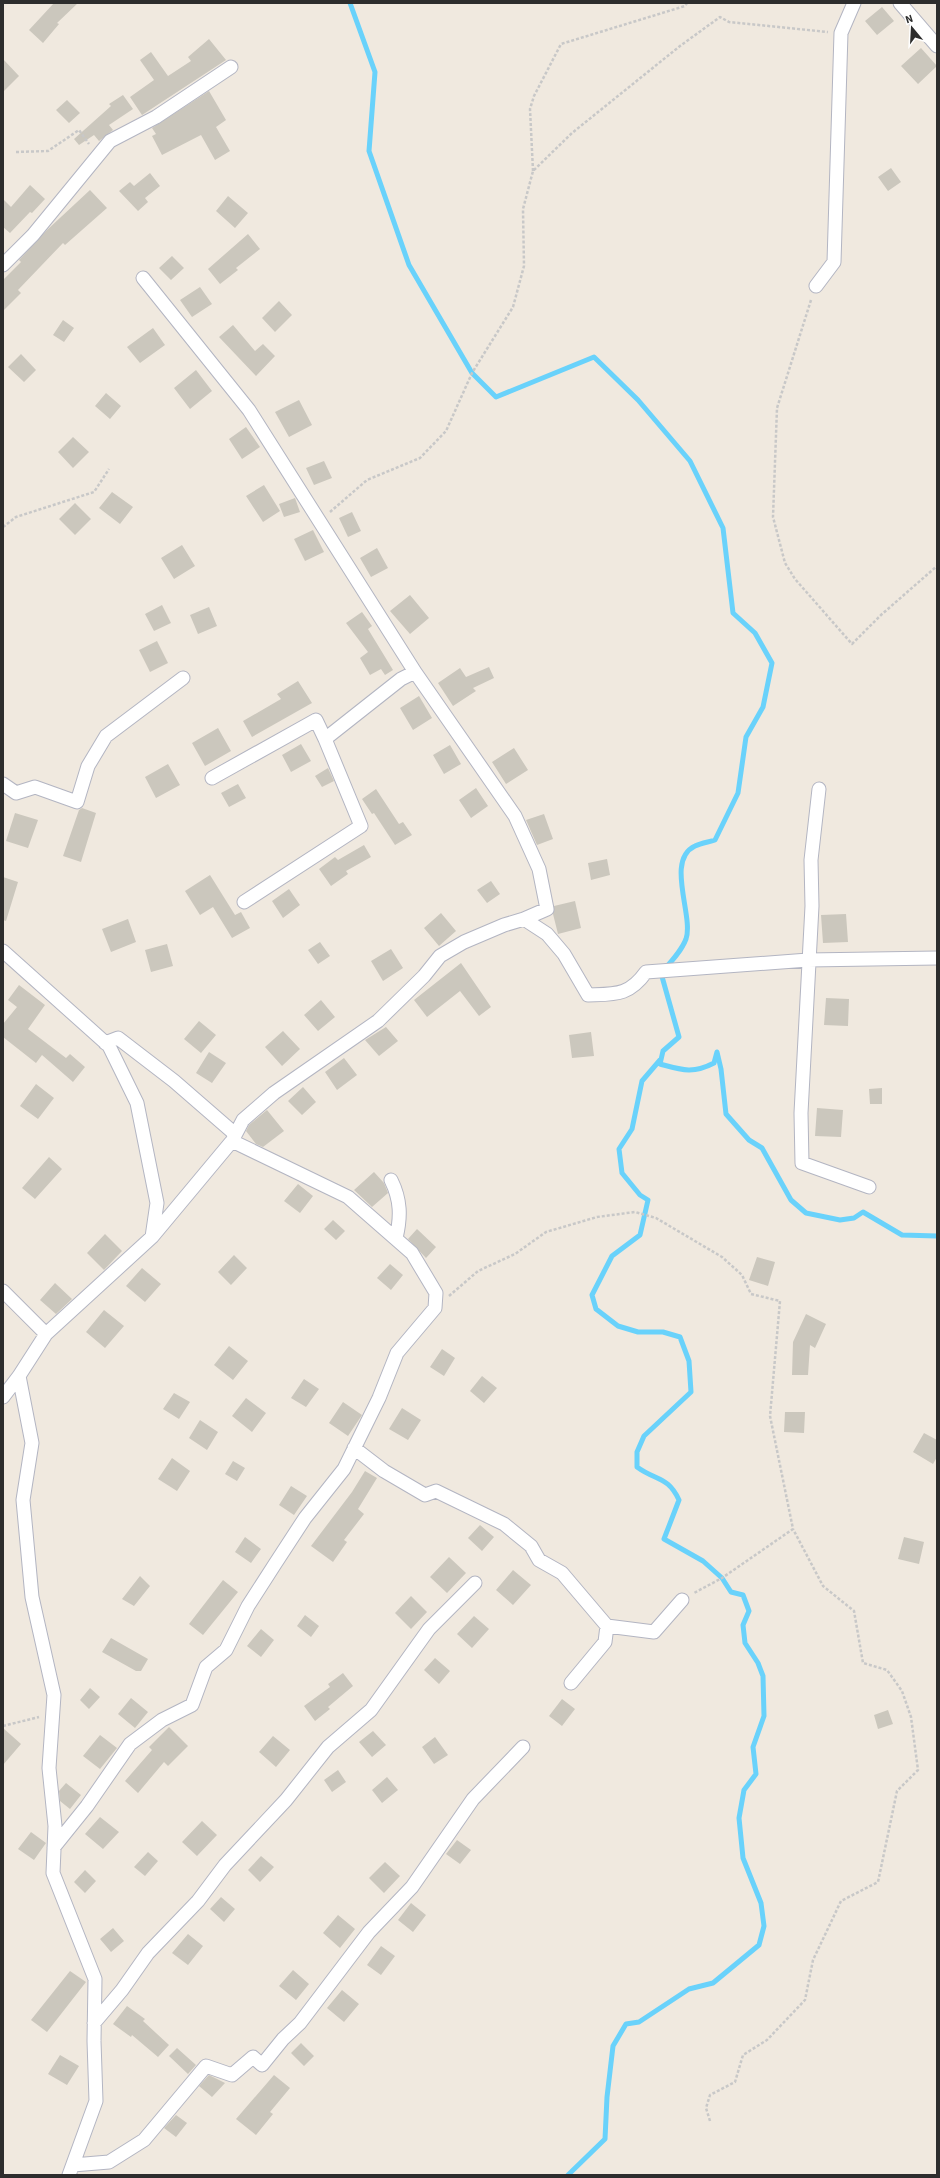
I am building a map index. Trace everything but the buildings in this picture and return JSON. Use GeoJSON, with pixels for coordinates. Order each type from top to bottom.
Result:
{"type":"FeatureCollection","features":[{"type":"Feature","properties":{"kind":"street"},"geometry":{"type":"LineString","coordinates":[[816,286],[834,262],[841,33],[854,3]]}},
{"type":"Feature","properties":{"kind":"street"},"geometry":{"type":"LineString","coordinates":[[900,3],[937,46]]}},
{"type":"Feature","properties":{"kind":"street"},"geometry":{"type":"LineString","coordinates":[[3,265],[33,235],[110,141],[156,117],[231,67]]}},
{"type":"Feature","properties":{"kind":"street"},"geometry":{"type":"LineString","coordinates":[[3,1397],[20,1376],[46,1334],[152,1237],[234,1138],[243,1120],[274,1093],[378,1021],[424,976],[440,956],[483,934],[547,909],[536,862],[515,816],[415,672],[249,410],[143,278]]}},
{"type":"Feature","properties":{"kind":"street"},"geometry":{"type":"LineString","coordinates":[[325,740],[401,679],[415,672]]}},
{"type":"Feature","properties":{"kind":"street"},"geometry":{"type":"LineString","coordinates":[[3,784],[16,794],[35,787],[77,802],[88,766],[106,736],[183,678]]}},
{"type":"Feature","properties":{"kind":"street"},"geometry":{"type":"LineString","coordinates":[[212,778],[316,720],[361,826],[244,902]]}},
{"type":"Feature","properties":{"kind":"street"},"geometry":{"type":"LineString","coordinates":[[819,789],[811,860],[812,906],[801,1112],[802,1163],[869,1187]]}},
{"type":"Feature","properties":{"kind":"street"},"geometry":{"type":"LineString","coordinates":[[524,919],[547,934],[564,954],[588,996],[621,994],[638,983],[646,972],[808,960],[937,958]]}},
{"type":"Feature","properties":{"kind":"street"},"geometry":{"type":"LineString","coordinates":[[3,951],[109,1046],[137,1103],[157,1203],[152,1237]]}},
{"type":"Feature","properties":{"kind":"street"},"geometry":{"type":"LineString","coordinates":[[54,1847],[87,1806],[130,1744],[162,1720],[192,1705],[206,1666],[226,1650],[248,1606],[306,1518],[344,1468],[379,1398],[397,1353],[435,1308],[436,1293],[412,1254],[396,1238],[348,1197],[234,1138],[174,1081],[118,1038],[105,1043]]}},
{"type":"Feature","properties":{"kind":"street"},"geometry":{"type":"LineString","coordinates":[[391,1180],[398,1194],[401,1219],[396,1238]]}},
{"type":"Feature","properties":{"kind":"street"},"geometry":{"type":"LineString","coordinates":[[3,1291],[46,1334]]}},
{"type":"Feature","properties":{"kind":"street"},"geometry":{"type":"LineString","coordinates":[[20,1376],[32,1443],[23,1500],[32,1597],[54,1695],[49,1768],[55,1826],[52,1873],[95,1979],[94,2023],[96,2101],[71,2170]]}},
{"type":"Feature","properties":{"kind":"street"},"geometry":{"type":"LineString","coordinates":[[354,1448],[384,1470],[425,1495],[436,1491],[504,1524],[531,1546],[539,1560],[562,1573],[606,1626],[654,1632],[682,1600]]}},
{"type":"Feature","properties":{"kind":"street"},"geometry":{"type":"LineString","coordinates":[[94,2023],[122,1990],[148,1954],[198,1901],[225,1865],[286,1800],[328,1747],[371,1710],[429,1629],[475,1583]]}},
{"type":"Feature","properties":{"kind":"street"},"geometry":{"type":"LineString","coordinates":[[570,1683],[605,1642],[606,1626]]}},
{"type":"Feature","properties":{"kind":"street"},"geometry":{"type":"LineString","coordinates":[[71,2170],[109,2162],[144,2140],[206,2066],[232,2075],[253,2057],[262,2066],[283,2038],[300,2023],[369,1932],[412,1887],[473,1799],[523,1747]]}},
{"type":"Feature","properties":{"kind":"path"},"geometry":{"type":"LineString","coordinates":[[319,522],[367,480],[420,458],[446,431],[472,373],[513,307],[524,266],[523,209],[533,171],[530,109],[534,96],[561,44],[685,6],[687,3]]}},
{"type":"Feature","properties":{"kind":"path"},"geometry":{"type":"LineString","coordinates":[[533,171],[572,133],[680,46],[720,17],[730,22],[841,33]]}},
{"type":"Feature","properties":{"kind":"path"},"geometry":{"type":"LineString","coordinates":[[16,152],[48,150],[79,130],[98,156]]}},
{"type":"Feature","properties":{"kind":"path"},"geometry":{"type":"LineString","coordinates":[[816,286],[777,408],[773,516],[785,563],[795,578],[852,644],[881,615],[937,566]]}},
{"type":"Feature","properties":{"kind":"path"},"geometry":{"type":"LineString","coordinates":[[3,527],[16,517],[94,492],[109,469]]}},
{"type":"Feature","properties":{"kind":"path"},"geometry":{"type":"LineString","coordinates":[[435,1308],[478,1271],[515,1254],[546,1232],[597,1217],[635,1212],[656,1218],[722,1257],[742,1275],[751,1294],[780,1301],[770,1416],[793,1529],[823,1586],[854,1611],[863,1663],[887,1670],[902,1691],[911,1717],[918,1770],[897,1790],[878,1882],[841,1901],[813,1960],[805,2000],[766,2040],[743,2055],[735,2082],[710,2095],[706,2108],[710,2121]]}},
{"type":"Feature","properties":{"kind":"path"},"geometry":{"type":"LineString","coordinates":[[682,1600],[722,1578],[793,1529]]}},
{"type":"Feature","properties":{"kind":"path"},"geometry":{"type":"LineString","coordinates":[[3,1726],[53,1713]]}},
{"type":"Feature","properties":{"kind":"waterway"},"geometry":{"type":"LineString","coordinates":[[350,3],[375,72],[369,151],[409,265],[472,373],[496,397],[594,357],[638,400],[690,461],[723,528],[733,613],[755,633],[772,663],[763,707],[746,737],[738,793],[715,840],[695,846],[686,853],[682,863],[682,889],[687,917],[686,939],[678,953],[661,973],[679,1037],[663,1051],[660,1064],[687,1070],[700,1069],[714,1063],[717,1052],[721,1069],[726,1114],[749,1140],[762,1148],[791,1200],[806,1213],[840,1220],[854,1218],[863,1212],[902,1235],[937,1236]]}},
{"type":"Feature","properties":{"kind":"waterway"},"geometry":{"type":"LineString","coordinates":[[568,2175],[605,2139],[607,2097],[613,2046],[626,2024],[639,2022],[689,1989],[713,1983],[759,1945],[764,1926],[761,1903],[743,1858],[739,1818],[744,1790],[756,1774],[753,1747],[764,1716],[763,1676],[758,1663],[745,1643],[743,1625],[749,1611],[743,1595],[731,1592],[722,1578],[703,1561],[664,1539],[679,1500],[675,1492],[666,1483],[637,1467],[637,1452],[644,1436],[691,1392],[689,1361],[680,1337],[663,1332],[638,1332],[618,1326],[596,1309],[592,1295],[612,1256],[640,1235],[648,1200],[640,1195],[622,1173],[619,1149],[632,1129],[642,1081],[660,1060]]}}]}
